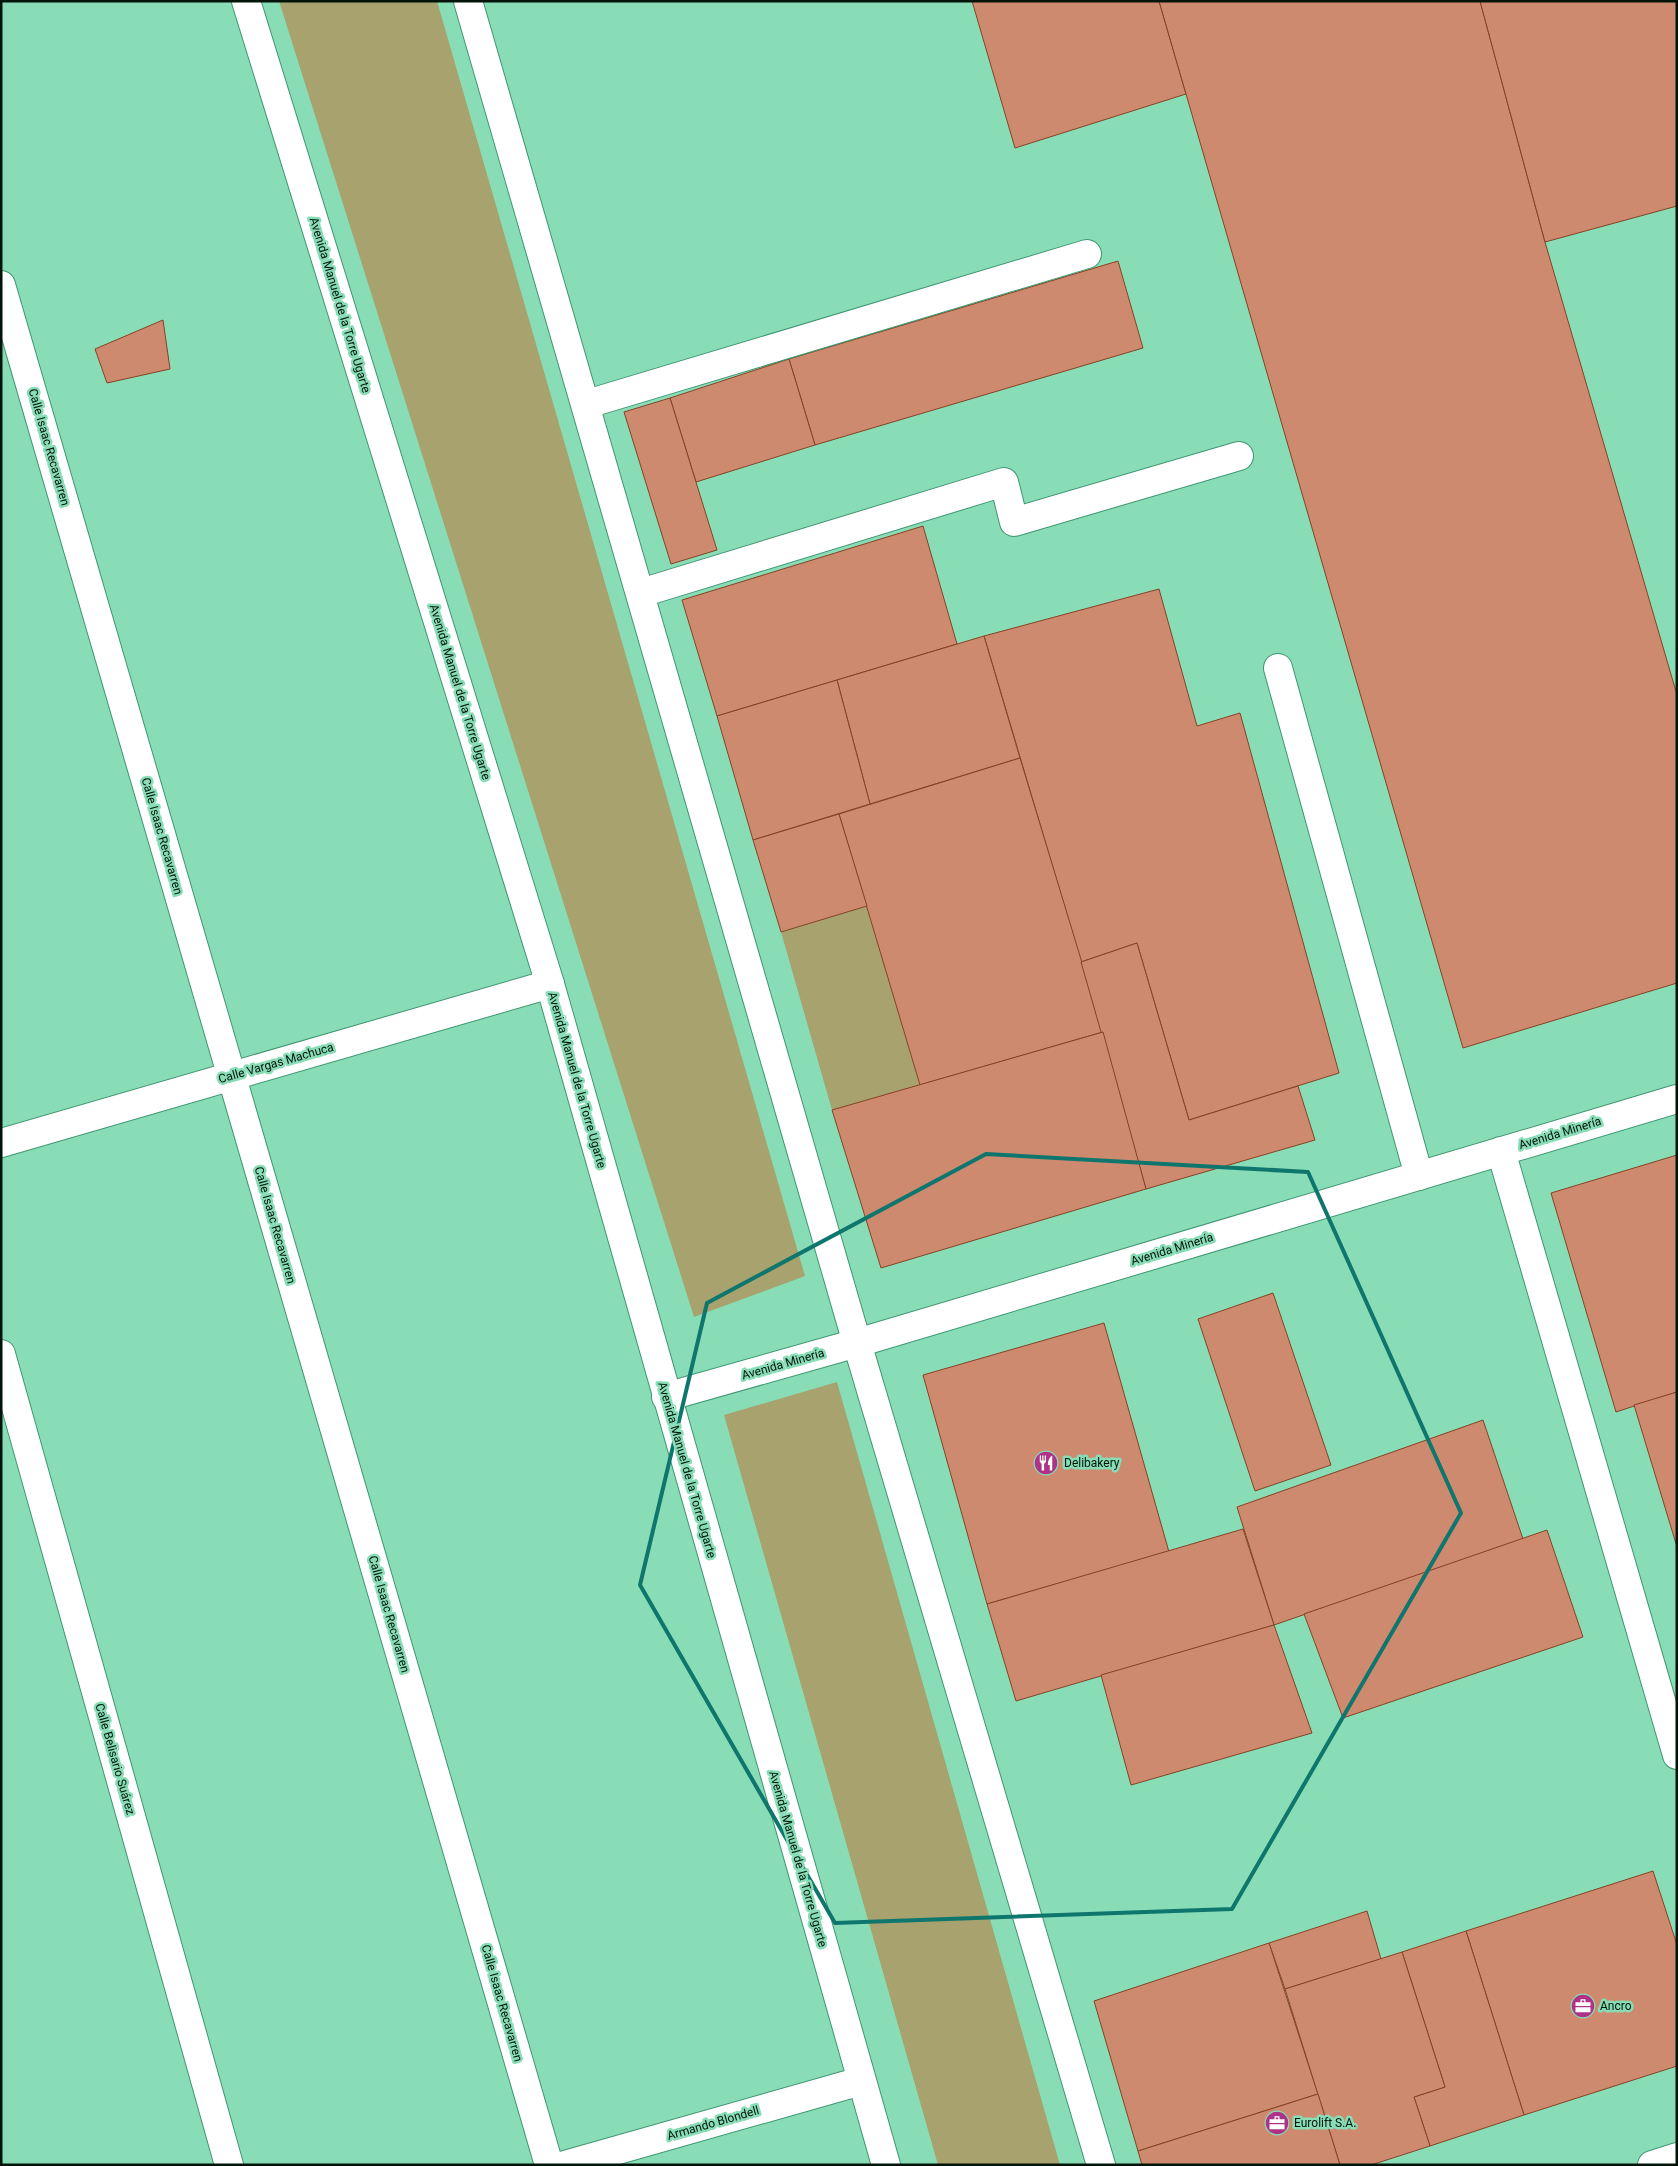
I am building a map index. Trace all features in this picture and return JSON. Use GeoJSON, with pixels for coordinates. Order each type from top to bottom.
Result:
{"type":"FeatureCollection","features":[{"type":"Feature","properties":{"kind":"street","name":"Avenida Manuel de la Torre Ugarte"},"geometry":{"type":"LineString","coordinates":[[246,1],[550,984],[886,2165]]}},
{"type":"Feature","properties":{"kind":"street"},"geometry":{"type":"LineString","coordinates":[[468,1],[587,404],[857,1343],[1101,2165]]}},
{"type":"Feature","properties":{"kind":"street"},"geometry":{"type":"LineString","coordinates":[[587,404],[1087,254]]}},
{"type":"Feature","properties":{"kind":"street","name":"Calle Isaac Recavarren"},"geometry":{"type":"LineString","coordinates":[[1,285],[549,2165]]}},
{"type":"Feature","properties":{"kind":"street"},"geometry":{"type":"LineString","coordinates":[[641,592],[1004,482],[1014,522],[1239,456]]}},
{"type":"Feature","properties":{"kind":"street"},"geometry":{"type":"LineString","coordinates":[[1278,668],[1419,1176]]}},
{"type":"Feature","properties":{"kind":"street","name":"Calle Vargas Machuca"},"geometry":{"type":"LineString","coordinates":[[1,1143],[550,984]]}},
{"type":"Feature","properties":{"kind":"street","name":"Avenida Minería"},"geometry":{"type":"LineString","coordinates":[[666,1397],[857,1343],[1677,1099]]}},
{"type":"Feature","properties":{"kind":"street"},"geometry":{"type":"LineString","coordinates":[[1501,1151],[1677,1755]]}},
{"type":"Feature","properties":{"kind":"street","name":"Calle Belisario Suárez"},"geometry":{"type":"LineString","coordinates":[[1,1354],[229,2165]]}},
{"type":"Feature","properties":{"kind":"street","name":"Armando Blondell"},"geometry":{"type":"LineString","coordinates":[[565,2165],[862,2081]]}},
{"type":"Feature","properties":{"kind":"street"},"geometry":{"type":"LineString","coordinates":[[1652,2165],[1677,2157]]}},
{"type":"Feature","properties":{"kind":"highlighted area"},"geometry":{"type":"Polygon","coordinates":[[[986,1154],[1308,1172],[1461,1513],[1232,1909],[835,1923],[640,1585],[707,1303],[986,1154]]]}},
{"type":"Feature","properties":{"kind":"shaded area"},"geometry":{"type":"Polygon","coordinates":[[[279,1],[437,1],[805,1276],[694,1317],[279,1]]]}},
{"type":"Feature","properties":{"kind":"shaded area"},"geometry":{"type":"Polygon","coordinates":[[[867,906],[920,1085],[832,1110],[781,932],[867,906]]]}},
{"type":"Feature","properties":{"kind":"shaded area"},"geometry":{"type":"Polygon","coordinates":[[[837,1382],[1060,2165],[938,2165],[724,1415],[837,1382]]]}},
{"type":"Feature","properties":{"kind":"building"},"geometry":{"type":"Polygon","coordinates":[[[972,1],[1159,1],[1186,94],[1015,148],[972,1]]]}},
{"type":"Feature","properties":{"kind":"building"},"geometry":{"type":"Polygon","coordinates":[[[1159,1],[1480,1],[1545,242],[1677,695],[1677,983],[1463,1048],[1159,1]]]}},
{"type":"Feature","properties":{"kind":"building"},"geometry":{"type":"Polygon","coordinates":[[[1480,1],[1677,1],[1677,206],[1545,242],[1480,1]]]}},
{"type":"Feature","properties":{"kind":"building"},"geometry":{"type":"Polygon","coordinates":[[[1118,261],[1143,348],[815,445],[789,359],[1118,261]]]}},
{"type":"Feature","properties":{"kind":"building"},"geometry":{"type":"Polygon","coordinates":[[[163,320],[170,369],[107,383],[95,349],[163,320]]]}},
{"type":"Feature","properties":{"kind":"building"},"geometry":{"type":"Polygon","coordinates":[[[789,359],[815,445],[696,482],[670,398],[789,359]]]}},
{"type":"Feature","properties":{"kind":"building"},"geometry":{"type":"Polygon","coordinates":[[[670,398],[717,550],[671,564],[624,412],[670,398]]]}},
{"type":"Feature","properties":{"kind":"building"},"geometry":{"type":"Polygon","coordinates":[[[923,526],[957,644],[717,716],[682,600],[923,526]]]}},
{"type":"Feature","properties":{"kind":"building"},"geometry":{"type":"Polygon","coordinates":[[[1159,589],[1197,726],[1240,713],[1339,1073],[1189,1120],[1137,943],[1081,962],[984,636],[1159,589]]]}},
{"type":"Feature","properties":{"kind":"building"},"geometry":{"type":"Polygon","coordinates":[[[984,636],[1020,758],[870,804],[837,680],[984,636]]]}},
{"type":"Feature","properties":{"kind":"building"},"geometry":{"type":"Polygon","coordinates":[[[837,680],[870,804],[753,840],[717,716],[837,680]]]}},
{"type":"Feature","properties":{"kind":"building"},"geometry":{"type":"Polygon","coordinates":[[[1020,758],[1103,1032],[920,1085],[839,814],[1020,758]]]}},
{"type":"Feature","properties":{"kind":"building"},"geometry":{"type":"Polygon","coordinates":[[[839,814],[867,906],[781,932],[753,840],[839,814]]]}},
{"type":"Feature","properties":{"kind":"building"},"geometry":{"type":"Polygon","coordinates":[[[1137,943],[1189,1120],[1298,1086],[1315,1140],[1146,1189],[1081,962],[1137,943]]]}},
{"type":"Feature","properties":{"kind":"building"},"geometry":{"type":"Polygon","coordinates":[[[1103,1032],[1146,1189],[881,1268],[832,1110],[1103,1032]]]}},
{"type":"Feature","properties":{"kind":"building"},"geometry":{"type":"Polygon","coordinates":[[[1677,1155],[1677,1392],[1616,1412],[1551,1193],[1677,1155]]]}},
{"type":"Feature","properties":{"kind":"building"},"geometry":{"type":"Polygon","coordinates":[[[1273,1293],[1331,1465],[1255,1491],[1198,1319],[1273,1293]]]}},
{"type":"Feature","properties":{"kind":"building","name":"Delibakery"},"geometry":{"type":"Polygon","coordinates":[[[1104,1323],[1169,1552],[987,1604],[923,1375],[1104,1323]]]}},
{"type":"Feature","properties":{"kind":"building"},"geometry":{"type":"Polygon","coordinates":[[[1677,1392],[1677,1547],[1634,1405],[1677,1392]]]}},
{"type":"Feature","properties":{"kind":"building"},"geometry":{"type":"Polygon","coordinates":[[[1483,1420],[1523,1539],[1274,1625],[1237,1507],[1483,1420]]]}},
{"type":"Feature","properties":{"kind":"building"},"geometry":{"type":"Polygon","coordinates":[[[1243,1529],[1274,1625],[1016,1701],[987,1604],[1243,1529]]]}},
{"type":"Feature","properties":{"kind":"building"},"geometry":{"type":"Polygon","coordinates":[[[1547,1530],[1583,1637],[1343,1718],[1304,1614],[1547,1530]]]}},
{"type":"Feature","properties":{"kind":"building"},"geometry":{"type":"Polygon","coordinates":[[[1274,1625],[1312,1733],[1131,1785],[1101,1675],[1274,1625]]]}},
{"type":"Feature","properties":{"kind":"building","name":"Ancro"},"geometry":{"type":"Polygon","coordinates":[[[1653,1871],[1677,1945],[1677,2066],[1524,2115],[1466,1931],[1653,1871]]]}},
{"type":"Feature","properties":{"kind":"building"},"geometry":{"type":"Polygon","coordinates":[[[1367,1911],[1381,1959],[1285,1989],[1269,1943],[1367,1911]]]}},
{"type":"Feature","properties":{"kind":"building"},"geometry":{"type":"Polygon","coordinates":[[[1466,1931],[1524,2115],[1430,2146],[1414,2097],[1445,2087],[1402,1952],[1466,1931]]]}},
{"type":"Feature","properties":{"kind":"building"},"geometry":{"type":"Polygon","coordinates":[[[1269,1943],[1318,2094],[1138,2151],[1094,2001],[1269,1943]]]}},
{"type":"Feature","properties":{"kind":"building"},"geometry":{"type":"Polygon","coordinates":[[[1402,1952],[1445,2087],[1414,2097],[1430,2146],[1371,2165],[1340,2165],[1285,1989],[1402,1952]]]}},
{"type":"Feature","properties":{"kind":"building","name":"Eurolift S.A."},"geometry":{"type":"Polygon","coordinates":[[[1318,2094],[1340,2165],[1142,2165],[1138,2151],[1318,2094]]]}},
{"type":"Feature","properties":{"kind":"place","name":"Delibakery"},"geometry":{"type":"Point","coordinates":[1046,1463]}},
{"type":"Feature","properties":{"kind":"place","name":"Ancro"},"geometry":{"type":"Point","coordinates":[1583,2006]}},
{"type":"Feature","properties":{"kind":"place","name":"Eurolift S.A."},"geometry":{"type":"Point","coordinates":[1277,2123]}}]}
